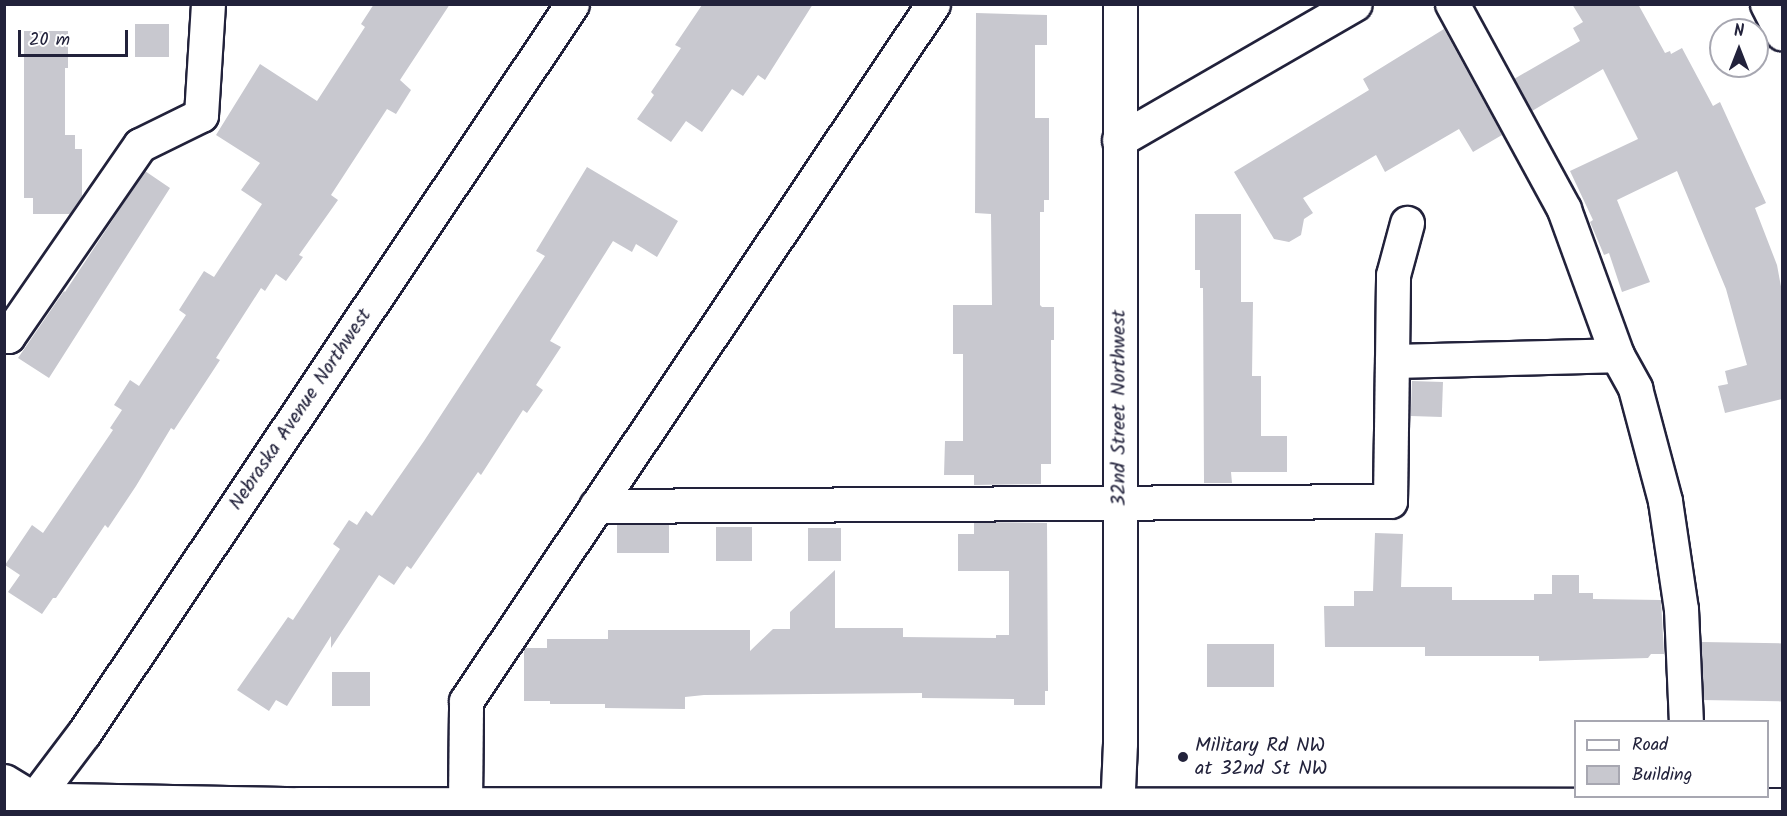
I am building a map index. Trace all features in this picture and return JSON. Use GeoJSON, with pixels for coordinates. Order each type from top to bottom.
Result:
{"type":"FeatureCollection","features":[{"type":"Feature","properties":{"kind":"street","name":"Nebraska Avenue Northwest"},"geometry":{"type":"LineString","coordinates":[[21,803],[84,733],[572,4]]}},
{"type":"Feature","properties":{"kind":"street"},"geometry":{"type":"LineString","coordinates":[[465,804],[466,701],[933,4]]}},
{"type":"Feature","properties":{"kind":"street","name":"32nd Street Northwest"},"geometry":{"type":"LineString","coordinates":[[1118,808],[1120,4]]}},
{"type":"Feature","properties":{"kind":"street"},"geometry":{"type":"LineString","coordinates":[[1119,140],[1355,4]]}},
{"type":"Feature","properties":{"kind":"street"},"geometry":{"type":"LineString","coordinates":[[1452,4],[1564,209],[1617,355],[1635,388],[1665,501],[1682,609],[1686,720]]}},
{"type":"Feature","properties":{"kind":"street"},"geometry":{"type":"LineString","coordinates":[[1767,4],[1782,33]]}},
{"type":"Feature","properties":{"kind":"street"},"geometry":{"type":"LineString","coordinates":[[4,336],[8,336],[140,145],[201,115],[209,6]]}},
{"type":"Feature","properties":{"kind":"street"},"geometry":{"type":"LineString","coordinates":[[596,506],[1390,501],[1393,275],[1407,222]]}},
{"type":"Feature","properties":{"kind":"street"},"geometry":{"type":"LineString","coordinates":[[1392,361],[1617,355]]}},
{"type":"Feature","properties":{"kind":"street"},"geometry":{"type":"LineString","coordinates":[[4,781],[21,803],[308,808],[465,804],[803,808],[1618,808],[1684,801],[1782,805]]}},
{"type":"Feature","properties":{"kind":"building"},"geometry":{"type":"Polygon","coordinates":[[[374,4],[450,4],[400,80],[411,90],[396,114],[387,109],[331,195],[338,200],[299,255],[303,257],[286,281],[276,274],[265,291],[261,288],[216,358],[220,360],[174,430],[171,428],[108,528],[105,525],[56,598],[53,598],[42,614],[8,592],[20,575],[5,565],[32,525],[43,533],[113,430],[110,428],[122,410],[114,405],[130,380],[139,386],[186,315],[179,310],[204,271],[214,277],[262,204],[241,190],[260,163],[216,135],[260,64],[317,101],[365,27],[361,24],[374,4]]]}},
{"type":"Feature","properties":{"kind":"building"},"geometry":{"type":"Polygon","coordinates":[[[813,4],[765,80],[758,75],[743,96],[732,89],[702,132],[686,121],[671,142],[637,119],[654,95],[651,92],[681,48],[675,45],[702,5],[813,4]]]}},
{"type":"Feature","properties":{"kind":"building"},"geometry":{"type":"Polygon","coordinates":[[[1572,4],[1638,4],[1665,53],[1670,51],[1671,54],[1682,48],[1713,106],[1720,102],[1766,203],[1755,208],[1777,265],[1782,292],[1782,399],[1725,413],[1718,386],[1728,384],[1725,371],[1747,365],[1726,289],[1677,171],[1617,200],[1650,282],[1622,292],[1609,253],[1604,255],[1590,222],[1593,220],[1570,171],[1638,139],[1603,69],[1532,111],[1514,79],[1580,41],[1573,28],[1583,22],[1572,4]]]}},
{"type":"Feature","properties":{"kind":"building"},"geometry":{"type":"Polygon","coordinates":[[[976,13],[1047,15],[1047,45],[1035,45],[1035,118],[1049,118],[1049,200],[1044,200],[1044,212],[1040,212],[1040,305],[1054,307],[1054,340],[1051,340],[1051,464],[1041,464],[1041,484],[974,485],[974,475],[944,475],[945,441],[963,441],[963,354],[953,354],[953,305],[992,305],[991,214],[975,213],[976,13]]]}},
{"type":"Feature","properties":{"kind":"building"},"geometry":{"type":"Polygon","coordinates":[[[135,24],[169,24],[169,57],[135,57],[135,24]]]}},
{"type":"Feature","properties":{"kind":"building"},"geometry":{"type":"Polygon","coordinates":[[[1444,29],[1502,135],[1473,152],[1459,129],[1385,172],[1376,155],[1303,198],[1313,213],[1304,219],[1301,235],[1289,242],[1274,239],[1234,172],[1369,90],[1363,79],[1444,29]]]}},
{"type":"Feature","properties":{"kind":"building"},"geometry":{"type":"Polygon","coordinates":[[[24,31],[68,31],[68,68],[65,68],[65,135],[75,135],[75,149],[82,149],[82,196],[70,214],[33,214],[33,198],[24,198],[24,31]]]}},
{"type":"Feature","properties":{"kind":"building"},"geometry":{"type":"Polygon","coordinates":[[[587,167],[678,221],[657,257],[636,244],[632,252],[613,241],[550,341],[561,347],[536,385],[543,390],[527,413],[523,410],[481,475],[478,472],[411,569],[407,566],[394,585],[379,575],[331,648],[331,636],[287,706],[276,700],[269,711],[237,690],[288,617],[293,620],[340,549],[333,544],[349,520],[357,525],[366,511],[372,516],[424,441],[545,256],[536,251],[587,167]]]}},
{"type":"Feature","properties":{"kind":"building"},"geometry":{"type":"Polygon","coordinates":[[[145,171],[170,188],[49,378],[18,358],[65,292],[145,171]]]}},
{"type":"Feature","properties":{"kind":"building"},"geometry":{"type":"Polygon","coordinates":[[[1195,214],[1241,214],[1241,302],[1253,302],[1252,376],[1261,376],[1261,436],[1287,436],[1287,472],[1231,472],[1232,483],[1204,483],[1203,288],[1200,288],[1200,270],[1195,270],[1195,214]]]}},
{"type":"Feature","properties":{"kind":"building"},"geometry":{"type":"Polygon","coordinates":[[[1412,381],[1443,382],[1442,417],[1411,416],[1412,381]]]}},
{"type":"Feature","properties":{"kind":"building"},"geometry":{"type":"Polygon","coordinates":[[[974,522],[1047,523],[1048,691],[1045,691],[1045,705],[1014,705],[1014,699],[922,698],[922,693],[704,695],[685,697],[685,709],[605,708],[605,704],[550,704],[550,701],[524,701],[524,648],[547,648],[547,639],[608,639],[608,630],[750,630],[750,651],[773,629],[790,629],[790,612],[835,570],[835,628],[903,628],[903,637],[996,638],[996,635],[1009,635],[1009,571],[958,571],[958,534],[974,534],[974,522]]]}},
{"type":"Feature","properties":{"kind":"building"},"geometry":{"type":"Polygon","coordinates":[[[617,525],[669,525],[669,553],[617,553],[617,525]]]}},
{"type":"Feature","properties":{"kind":"building"},"geometry":{"type":"Polygon","coordinates":[[[716,527],[752,527],[752,561],[716,561],[716,527]]]}},
{"type":"Feature","properties":{"kind":"building"},"geometry":{"type":"Polygon","coordinates":[[[808,528],[841,528],[841,561],[808,561],[808,528]]]}},
{"type":"Feature","properties":{"kind":"building"},"geometry":{"type":"Polygon","coordinates":[[[1375,533],[1403,534],[1401,587],[1452,587],[1452,600],[1534,600],[1534,594],[1552,594],[1552,575],[1579,575],[1579,593],[1593,593],[1593,599],[1661,600],[1664,654],[1651,654],[1648,658],[1539,661],[1539,656],[1425,656],[1425,647],[1325,647],[1324,606],[1354,606],[1354,591],[1373,591],[1375,533]]]}},
{"type":"Feature","properties":{"kind":"building"},"geometry":{"type":"Polygon","coordinates":[[[1702,642],[1782,643],[1781,701],[1701,700],[1702,642]]]}},
{"type":"Feature","properties":{"kind":"building"},"geometry":{"type":"Polygon","coordinates":[[[1207,644],[1274,644],[1274,687],[1207,687],[1207,644]]]}},
{"type":"Feature","properties":{"kind":"building"},"geometry":{"type":"Polygon","coordinates":[[[332,672],[370,672],[370,706],[332,706],[332,672]]]}},
{"type":"Feature","properties":{"kind":"place","name":"Military Rd NW at 32nd St NW"},"geometry":{"type":"Point","coordinates":[1183,757]}}]}
